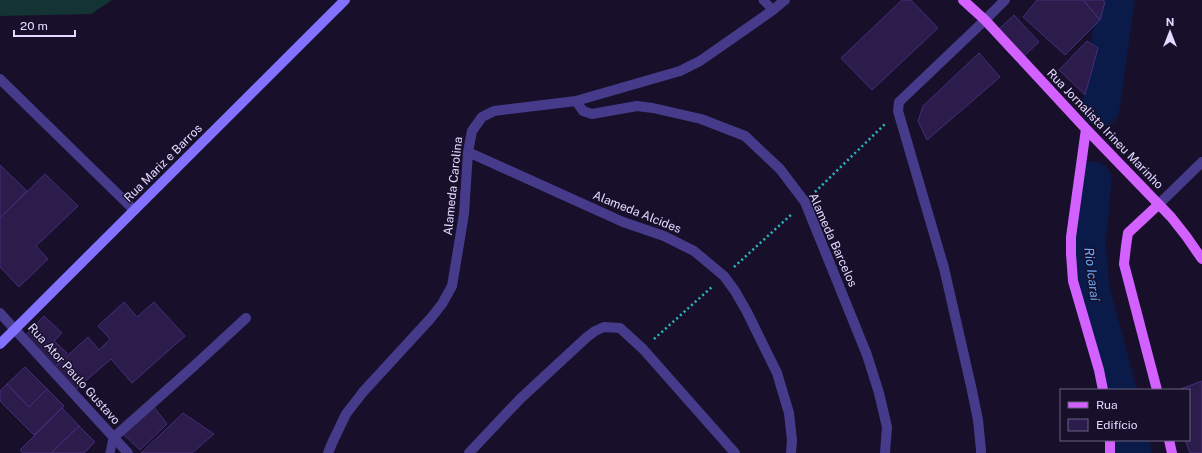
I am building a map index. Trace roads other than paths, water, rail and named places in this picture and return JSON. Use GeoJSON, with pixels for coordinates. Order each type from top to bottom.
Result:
{"type":"FeatureCollection","features":[{"type":"Feature","properties":{"kind":"main road","name":"Rua Mariz e Barros"},"geometry":{"type":"LineString","coordinates":[[0,344],[345,0]]}},
{"type":"Feature","properties":{"kind":"main road","name":"Rua Jornalista Irineu Marinho"},"geometry":{"type":"LineString","coordinates":[[963,0],[985,20],[1158,204],[1186,236],[1202,259]]}},
{"type":"Feature","properties":{"kind":"main road"},"geometry":{"type":"LineString","coordinates":[[1086,129],[1071,237],[1071,254],[1074,281],[1099,370],[1103,389]]}},
{"type":"Feature","properties":{"kind":"main road"},"geometry":{"type":"LineString","coordinates":[[1157,389],[1124,264],[1128,233],[1158,204]]}},
{"type":"Feature","properties":{"kind":"main road"},"geometry":{"type":"LineString","coordinates":[[1110,441],[1110,453]]}},
{"type":"Feature","properties":{"kind":"main road"},"geometry":{"type":"LineString","coordinates":[[1169,441],[1172,453]]}},
{"type":"Feature","properties":{"kind":"street","name":"Alameda Carolina"},"geometry":{"type":"LineString","coordinates":[[328,453],[332,441],[346,414],[363,392],[435,313],[452,286],[464,214],[468,152],[472,131],[482,117],[494,111],[576,101],[680,71],[700,61],[785,0]]}},
{"type":"Feature","properties":{"kind":"street"},"geometry":{"type":"LineString","coordinates":[[981,453],[978,420],[974,400],[945,275],[898,111],[899,102],[1005,0]]}},
{"type":"Feature","properties":{"kind":"street"},"geometry":{"type":"LineString","coordinates":[[0,79],[134,210]]}},
{"type":"Feature","properties":{"kind":"street","name":"Alameda Barcelos"},"geometry":{"type":"LineString","coordinates":[[576,101],[583,111],[592,114],[637,106],[653,108],[701,119],[745,136],[780,169],[805,202],[871,367],[880,393],[887,427],[885,453]]}},
{"type":"Feature","properties":{"kind":"street","name":"Alameda Alcides"},"geometry":{"type":"LineString","coordinates":[[468,152],[623,222],[664,236],[694,251],[724,276],[735,290],[777,373],[789,413],[792,440],[791,453]]}},
{"type":"Feature","properties":{"kind":"street"},"geometry":{"type":"LineString","coordinates":[[1158,204],[1202,162]]}},
{"type":"Feature","properties":{"kind":"street","name":"Rua Ator Paulo Gustavo"},"geometry":{"type":"LineString","coordinates":[[0,313],[128,453]]}},
{"type":"Feature","properties":{"kind":"street"},"geometry":{"type":"LineString","coordinates":[[113,438],[246,318]]}},
{"type":"Feature","properties":{"kind":"street"},"geometry":{"type":"LineString","coordinates":[[469,453],[520,400],[595,331],[604,327],[620,328],[643,349],[735,453]]}},
{"type":"Feature","properties":{"kind":"lane"},"geometry":{"type":"LineString","coordinates":[[763,0],[773,10]]}},
{"type":"Feature","properties":{"kind":"lane"},"geometry":{"type":"LineString","coordinates":[[110,453],[113,438]]}},
{"type":"Feature","properties":{"kind":"waterway","name":"Rio Icaraí"},"geometry":{"type":"LineString","coordinates":[[1101,108],[1116,0]]}},
{"type":"Feature","properties":{"kind":"waterway","name":"Rio Icaraí"},"geometry":{"type":"LineString","coordinates":[[1093,180],[1087,243],[1091,290],[1118,389]]}},
{"type":"Feature","properties":{"kind":"waterway","name":"Rio Icaraí"},"geometry":{"type":"LineString","coordinates":[[1131,441],[1133,453]]}}]}
